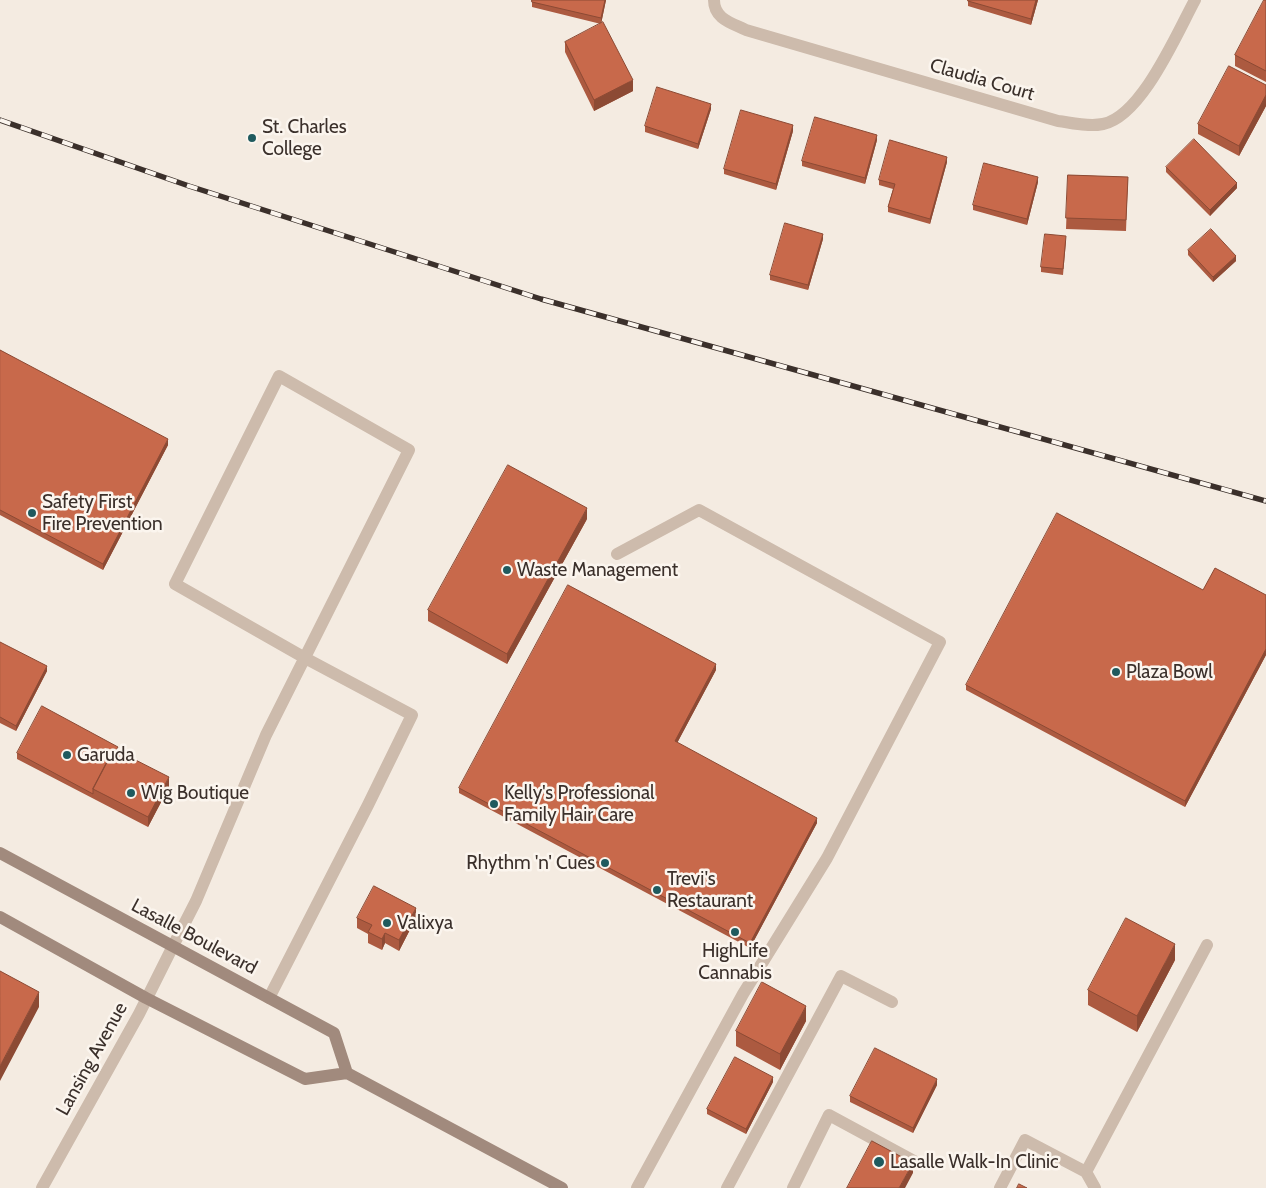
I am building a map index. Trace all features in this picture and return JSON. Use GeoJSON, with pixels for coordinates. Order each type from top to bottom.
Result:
{"type":"FeatureCollection","features":[{"type":"Feature","properties":{"kind":"main road","name":"Lasalle Boulevard"},"geometry":{"type":"LineString","coordinates":[[0,853],[334,1033],[347,1073]]}},
{"type":"Feature","properties":{"kind":"main road"},"geometry":{"type":"LineString","coordinates":[[0,917],[146,998],[305,1079],[347,1073],[562,1188]]}},
{"type":"Feature","properties":{"kind":"street","name":"Claudia Court"},"geometry":{"type":"LineString","coordinates":[[714,0],[714,8],[720,18],[746,30],[1058,121],[1091,126],[1106,124],[1125,113],[1149,85],[1195,0]]}},
{"type":"Feature","properties":{"kind":"street"},"geometry":{"type":"LineString","coordinates":[[269,998],[412,715],[305,658],[175,584],[279,376],[409,450],[305,658]]}},
{"type":"Feature","properties":{"kind":"street"},"geometry":{"type":"LineString","coordinates":[[617,554],[699,510],[940,642],[827,858],[743,994],[637,1188]]}},
{"type":"Feature","properties":{"kind":"street","name":"Lansing Avenue"},"geometry":{"type":"LineString","coordinates":[[42,1188],[146,998],[196,900],[266,735],[305,658]]}},
{"type":"Feature","properties":{"kind":"street"},"geometry":{"type":"LineString","coordinates":[[1086,1172],[1207,946]]}},
{"type":"Feature","properties":{"kind":"street"},"geometry":{"type":"LineString","coordinates":[[727,1188],[841,976],[892,1002]]}},
{"type":"Feature","properties":{"kind":"street"},"geometry":{"type":"LineString","coordinates":[[792,1188],[829,1115],[914,1161]]}},
{"type":"Feature","properties":{"kind":"street"},"geometry":{"type":"LineString","coordinates":[[1000,1188],[1026,1140],[1086,1172],[1095,1188]]}},
{"type":"Feature","properties":{"kind":"building"},"geometry":{"type":"Polygon","coordinates":[[[532,0],[605,0],[601,18],[532,2],[532,0]]]}},
{"type":"Feature","properties":{"kind":"building"},"geometry":{"type":"Polygon","coordinates":[[[968,0],[1036,0],[1031,19],[968,0]]]}},
{"type":"Feature","properties":{"kind":"building"},"geometry":{"type":"Polygon","coordinates":[[[1264,0],[1266,0],[1266,71],[1235,55],[1264,0]]]}},
{"type":"Feature","properties":{"kind":"building"},"geometry":{"type":"Polygon","coordinates":[[[603,22],[633,80],[594,100],[565,42],[603,22]]]}},
{"type":"Feature","properties":{"kind":"building"},"geometry":{"type":"Polygon","coordinates":[[[1229,66],[1266,85],[1266,95],[1239,146],[1198,124],[1229,66]]]}},
{"type":"Feature","properties":{"kind":"building"},"geometry":{"type":"Polygon","coordinates":[[[657,87],[711,104],[698,144],[645,126],[657,87]]]}},
{"type":"Feature","properties":{"kind":"building"},"geometry":{"type":"Polygon","coordinates":[[[741,110],[793,125],[776,184],[724,169],[741,110]]]}},
{"type":"Feature","properties":{"kind":"building"},"geometry":{"type":"Polygon","coordinates":[[[815,117],[877,135],[865,178],[802,161],[815,117]]]}},
{"type":"Feature","properties":{"kind":"building"},"geometry":{"type":"Polygon","coordinates":[[[1194,139],[1237,183],[1210,210],[1166,167],[1194,139]]]}},
{"type":"Feature","properties":{"kind":"building"},"geometry":{"type":"Polygon","coordinates":[[[890,140],[947,157],[930,219],[888,207],[895,184],[879,180],[890,140]]]}},
{"type":"Feature","properties":{"kind":"building"},"geometry":{"type":"Polygon","coordinates":[[[984,163],[1038,177],[1027,219],[973,205],[984,163]]]}},
{"type":"Feature","properties":{"kind":"building"},"geometry":{"type":"Polygon","coordinates":[[[1068,175],[1128,177],[1126,220],[1066,218],[1068,175]]]}},
{"type":"Feature","properties":{"kind":"building"},"geometry":{"type":"Polygon","coordinates":[[[785,223],[823,234],[808,285],[770,275],[785,223]]]}},
{"type":"Feature","properties":{"kind":"building"},"geometry":{"type":"Polygon","coordinates":[[[1211,229],[1236,256],[1213,277],[1188,250],[1211,229]]]}},
{"type":"Feature","properties":{"kind":"building"},"geometry":{"type":"Polygon","coordinates":[[[1045,234],[1066,236],[1063,269],[1041,267],[1045,234]]]}},
{"type":"Feature","properties":{"kind":"building"},"geometry":{"type":"Polygon","coordinates":[[[0,350],[168,439],[103,564],[0,510],[0,350]]]}},
{"type":"Feature","properties":{"kind":"building","name":"Waste Management"},"geometry":{"type":"Polygon","coordinates":[[[508,465],[587,508],[507,654],[428,610],[508,465]]]}},
{"type":"Feature","properties":{"kind":"building","name":"Plaza Bowl"},"geometry":{"type":"Polygon","coordinates":[[[1057,513],[1203,590],[1215,568],[1266,595],[1266,649],[1185,801],[966,685],[1057,513]]]}},
{"type":"Feature","properties":{"kind":"building"},"geometry":{"type":"Polygon","coordinates":[[[568,585],[716,664],[675,741],[817,818],[750,943],[459,788],[568,585]]]}},
{"type":"Feature","properties":{"kind":"building"},"geometry":{"type":"Polygon","coordinates":[[[0,642],[47,666],[16,726],[0,717],[0,642]]]}},
{"type":"Feature","properties":{"kind":"building","name":"Garuda"},"geometry":{"type":"Polygon","coordinates":[[[42,706],[118,747],[116,750],[114,749],[93,789],[93,794],[17,753],[42,706]]]}},
{"type":"Feature","properties":{"kind":"building","name":"Wig Boutique"},"geometry":{"type":"Polygon","coordinates":[[[114,749],[169,777],[148,817],[93,789],[114,749]]]}},
{"type":"Feature","properties":{"kind":"building","name":"Valixya"},"geometry":{"type":"Polygon","coordinates":[[[374,886],[416,908],[399,940],[385,933],[382,939],[368,932],[372,925],[357,918],[374,886]]]}},
{"type":"Feature","properties":{"kind":"building"},"geometry":{"type":"Polygon","coordinates":[[[1126,918],[1175,944],[1137,1016],[1088,990],[1126,918]]]}},
{"type":"Feature","properties":{"kind":"building"},"geometry":{"type":"Polygon","coordinates":[[[0,971],[39,992],[0,1066],[0,971]]]}},
{"type":"Feature","properties":{"kind":"building"},"geometry":{"type":"Polygon","coordinates":[[[762,982],[806,1006],[780,1054],[736,1031],[762,982]]]}},
{"type":"Feature","properties":{"kind":"building"},"geometry":{"type":"Polygon","coordinates":[[[875,1048],[937,1079],[913,1128],[850,1096],[875,1048]]]}},
{"type":"Feature","properties":{"kind":"building"},"geometry":{"type":"Polygon","coordinates":[[[735,1057],[773,1077],[746,1129],[707,1109],[735,1057]]]}},
{"type":"Feature","properties":{"kind":"building","name":"Lasalle Walk-In Clinic"},"geometry":{"type":"Polygon","coordinates":[[[872,1141],[913,1163],[899,1188],[847,1188],[872,1141]]]}},
{"type":"Feature","properties":{"kind":"building"},"geometry":{"type":"Polygon","coordinates":[[[1019,1184],[1027,1188],[1017,1188],[1019,1184]]]}},
{"type":"Feature","properties":{"kind":"railway"},"geometry":{"type":"LineString","coordinates":[[0,120],[189,186],[541,299],[1266,501]]}},
{"type":"Feature","properties":{"kind":"place","name":"St. Charles College"},"geometry":{"type":"Point","coordinates":[252,138]}},
{"type":"Feature","properties":{"kind":"place","name":"Safety First Fire Prevention"},"geometry":{"type":"Point","coordinates":[32,513]}},
{"type":"Feature","properties":{"kind":"place","name":"Waste Management"},"geometry":{"type":"Point","coordinates":[507,570]}},
{"type":"Feature","properties":{"kind":"place","name":"Plaza Bowl"},"geometry":{"type":"Point","coordinates":[1116,672]}},
{"type":"Feature","properties":{"kind":"place","name":"Garuda"},"geometry":{"type":"Point","coordinates":[67,755]}},
{"type":"Feature","properties":{"kind":"place","name":"Wig Boutique"},"geometry":{"type":"Point","coordinates":[131,793]}},
{"type":"Feature","properties":{"kind":"place","name":"Kelly's Professional Family Hair Care"},"geometry":{"type":"Point","coordinates":[494,804]}},
{"type":"Feature","properties":{"kind":"place","name":"Rhythm 'n' Cues"},"geometry":{"type":"Point","coordinates":[605,863]}},
{"type":"Feature","properties":{"kind":"place","name":"Trevi's Restaurant"},"geometry":{"type":"Point","coordinates":[657,890]}},
{"type":"Feature","properties":{"kind":"place","name":"Valixya"},"geometry":{"type":"Point","coordinates":[387,923]}},
{"type":"Feature","properties":{"kind":"place","name":"HighLife Cannabis"},"geometry":{"type":"Point","coordinates":[735,932]}},
{"type":"Feature","properties":{"kind":"place","name":"Lasalle Walk-In Clinic"},"geometry":{"type":"Point","coordinates":[879,1162]}}]}
